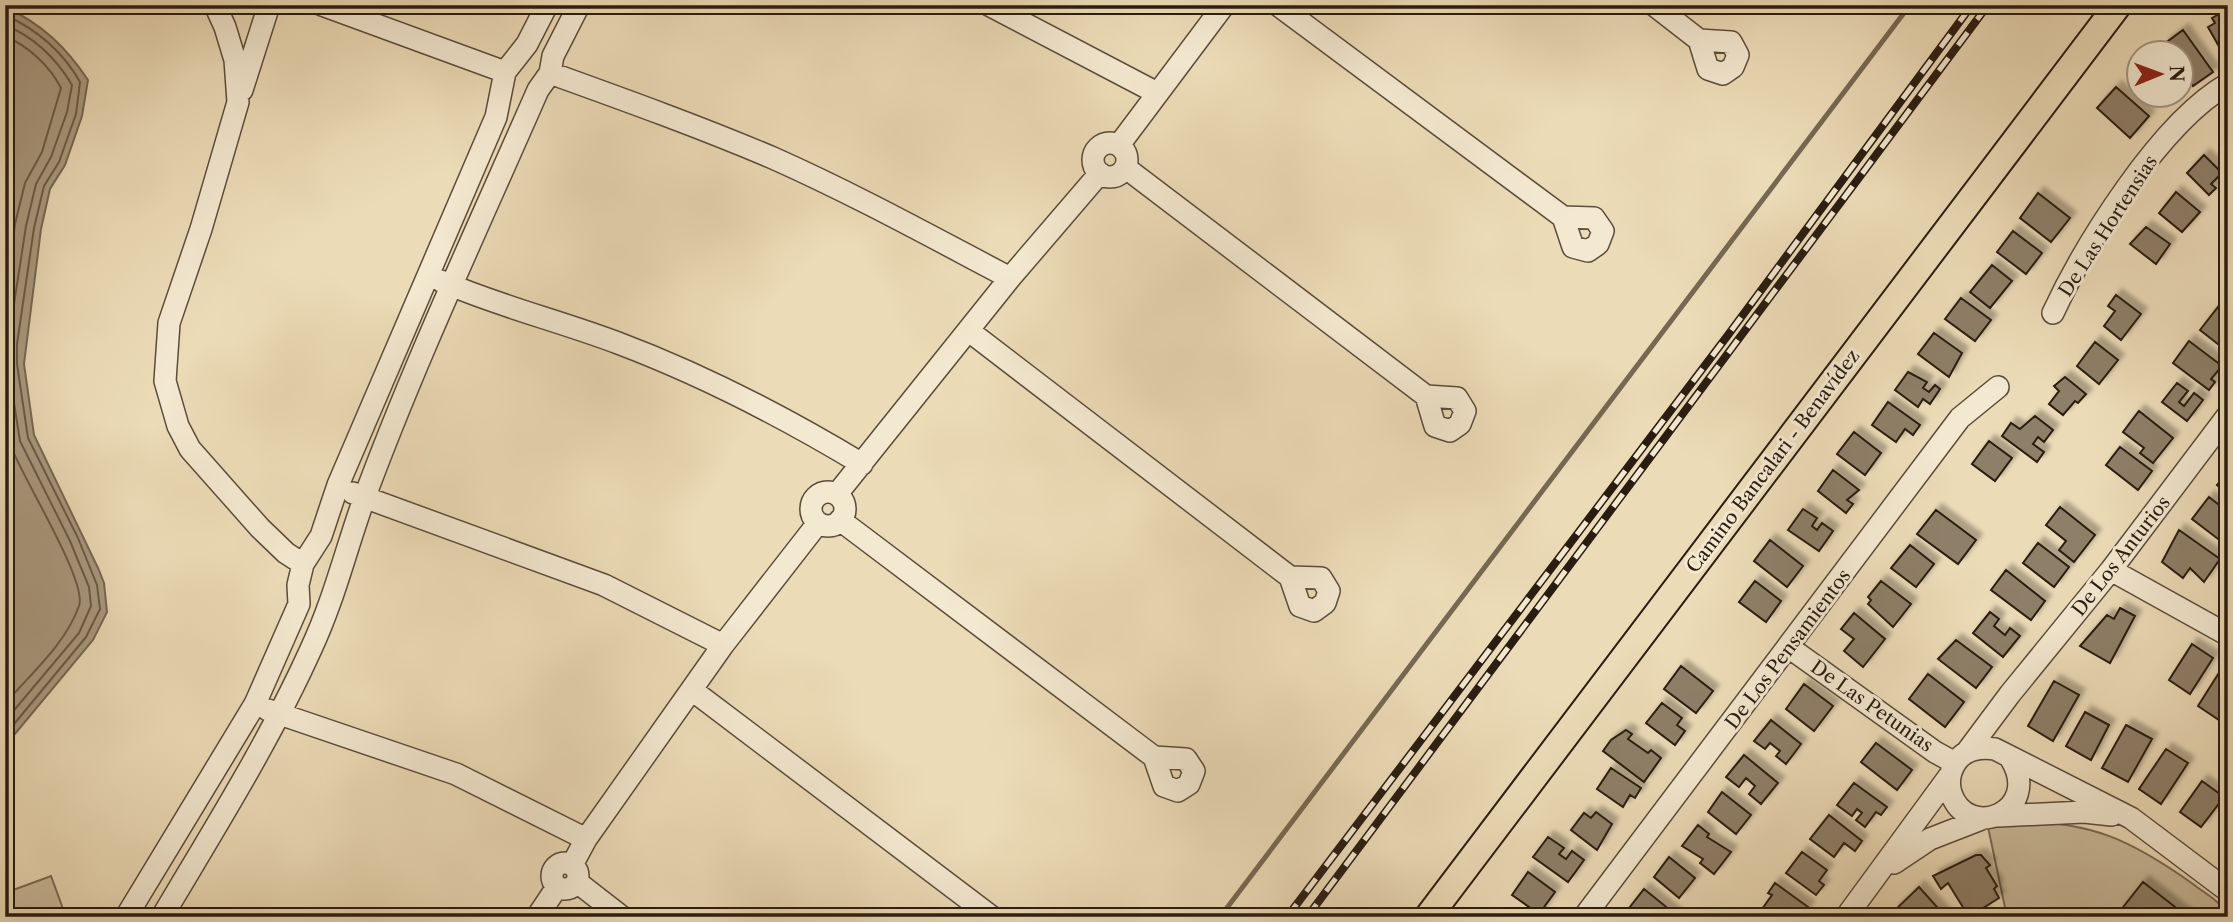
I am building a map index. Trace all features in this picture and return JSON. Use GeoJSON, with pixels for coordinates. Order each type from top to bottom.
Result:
{"type":"FeatureCollection","features":[{"type":"Feature","properties":{"kind":"main road","name":"Camino Bancalari - Benavídez"},"geometry":{"type":"LineString","coordinates":[[1428,917],[2118,5]]}},
{"type":"Feature","properties":{"kind":"street"},"geometry":{"type":"LineString","coordinates":[[215,5],[235,60],[238,102]]}},
{"type":"Feature","properties":{"kind":"street"},"geometry":{"type":"LineString","coordinates":[[269,5],[201,229],[169,323],[165,381],[178,426],[190,449],[260,528],[309,557],[335,556],[343,564]]}},
{"type":"Feature","properties":{"kind":"street"},"geometry":{"type":"LineString","coordinates":[[323,5],[503,80],[512,93],[547,73],[660,112],[773,158],[864,201],[1010,278]]}},
{"type":"Feature","properties":{"kind":"street"},"geometry":{"type":"LineString","coordinates":[[126,917],[255,704],[299,604],[298,585],[338,485],[496,117],[503,80],[527,44],[547,5]]}},
{"type":"Feature","properties":{"kind":"street"},"geometry":{"type":"LineString","coordinates":[[162,917],[280,716],[327,613],[365,499],[453,286],[579,5]]}},
{"type":"Feature","properties":{"kind":"street"},"geometry":{"type":"LineString","coordinates":[[989,5],[1157,93]]}},
{"type":"Feature","properties":{"kind":"street"},"geometry":{"type":"LineString","coordinates":[[1119,145],[1224,5]]}},
{"type":"Feature","properties":{"kind":"street"},"geometry":{"type":"LineString","coordinates":[[1278,5],[1563,217]]}},
{"type":"Feature","properties":{"kind":"street"},"geometry":{"type":"LineString","coordinates":[[1654,5],[1699,40]]}},
{"type":"Feature","properties":{"kind":"street"},"geometry":{"type":"LineString","coordinates":[[527,44],[538,42],[545,45],[547,73]]}},
{"type":"Feature","properties":{"kind":"street","name":"De Las Hortensias"},"geometry":{"type":"LineString","coordinates":[[2053,313],[2074,272],[2121,199],[2156,152],[2186,119],[2228,84]]}},
{"type":"Feature","properties":{"kind":"street"},"geometry":{"type":"LineString","coordinates":[[1100,173],[1094,160],[1097,150],[1105,144],[1119,145]]}},
{"type":"Feature","properties":{"kind":"street"},"geometry":{"type":"LineString","coordinates":[[1100,173],[1114,176],[1126,167],[1127,157],[1119,145]]}},
{"type":"Feature","properties":{"kind":"street"},"geometry":{"type":"LineString","coordinates":[[1126,167],[1426,396]]}},
{"type":"Feature","properties":{"kind":"street"},"geometry":{"type":"LineString","coordinates":[[836,494],[1010,278],[1100,173]]}},
{"type":"Feature","properties":{"kind":"street"},"geometry":{"type":"LineString","coordinates":[[429,276],[563,322],[676,366],[801,428],[862,464]]}},
{"type":"Feature","properties":{"kind":"street"},"geometry":{"type":"LineString","coordinates":[[970,331],[1290,577]]}},
{"type":"Feature","properties":{"kind":"street","name":"De Los Pensamientos"},"geometry":{"type":"LineString","coordinates":[[1584,917],[1790,648],[1960,418],[1998,387]]}},
{"type":"Feature","properties":{"kind":"street","name":"De Los Anturios"},"geometry":{"type":"LineString","coordinates":[[1878,875],[2010,694],[2111,570],[2228,415]]}},
{"type":"Feature","properties":{"kind":"street"},"geometry":{"type":"LineString","coordinates":[[338,485],[365,499],[604,585],[723,645]]}},
{"type":"Feature","properties":{"kind":"street"},"geometry":{"type":"LineString","coordinates":[[823,493],[836,494],[845,506],[840,520],[831,526],[818,523],[811,509],[814,499],[823,493]]}},
{"type":"Feature","properties":{"kind":"street"},"geometry":{"type":"LineString","coordinates":[[840,520],[1154,757]]}},
{"type":"Feature","properties":{"kind":"street"},"geometry":{"type":"LineString","coordinates":[[537,917],[569,878],[586,839],[723,645],[818,523]]}},
{"type":"Feature","properties":{"kind":"street"},"geometry":{"type":"LineString","coordinates":[[2111,570],[2228,635]]}},
{"type":"Feature","properties":{"kind":"street"},"geometry":{"type":"LineString","coordinates":[[299,604],[309,610],[327,613]]}},
{"type":"Feature","properties":{"kind":"street","name":"De Las Petunias"},"geometry":{"type":"LineString","coordinates":[[1790,648],[1935,752],[1957,764]]}},
{"type":"Feature","properties":{"kind":"street"},"geometry":{"type":"LineString","coordinates":[[692,690],[992,917]]}},
{"type":"Feature","properties":{"kind":"street"},"geometry":{"type":"LineString","coordinates":[[1846,917],[1878,875],[1930,839],[2007,811],[2019,792],[2017,769],[2008,756],[2002,718],[2010,694]]}},
{"type":"Feature","properties":{"kind":"street"},"geometry":{"type":"LineString","coordinates":[[255,704],[280,716],[456,774],[586,839]]}},
{"type":"Feature","properties":{"kind":"street"},"geometry":{"type":"LineString","coordinates":[[2132,818],[2084,812],[1974,817],[1957,805],[1949,785],[1957,764],[1984,747],[2008,756],[2132,818],[2228,891]]}},
{"type":"Feature","properties":{"kind":"street"},"geometry":{"type":"LineString","coordinates":[[569,878],[622,917]]}},
{"type":"Feature","properties":{"kind":"shaded area"},"geometry":{"type":"Polygon","coordinates":[[[2012,821],[2087,829],[2129,844],[2208,895],[2222,907],[2228,917],[2007,917],[1988,827],[2012,821]]]}},
{"type":"Feature","properties":{"kind":"shaded area"},"geometry":{"type":"Polygon","coordinates":[[[51,876],[66,917],[5,917],[5,893],[51,876]]]}},
{"type":"Feature","properties":{"kind":"water"},"geometry":{"type":"Polygon","coordinates":[[[5,7],[42,29],[71,57],[88,80],[82,116],[65,165],[50,189],[41,229],[24,364],[34,435],[98,568],[104,583],[107,612],[93,640],[5,746],[5,7]]]}},
{"type":"Feature","properties":{"kind":"building"},"geometry":{"type":"Polygon","coordinates":[[[2228,9],[2228,55],[2225,57],[2208,27],[2215,23],[2212,18],[2228,9]]]}},
{"type":"Feature","properties":{"kind":"building"},"geometry":{"type":"Polygon","coordinates":[[[2183,30],[2189,38],[2172,38],[2183,30]]]}},
{"type":"Feature","properties":{"kind":"building"},"geometry":{"type":"Polygon","coordinates":[[[2194,45],[2213,72],[2194,85],[2194,45]]]}},
{"type":"Feature","properties":{"kind":"building"},"geometry":{"type":"Polygon","coordinates":[[[2116,87],[2124,94],[2124,108],[2140,108],[2149,116],[2130,138],[2097,108],[2116,87]]]}},
{"type":"Feature","properties":{"kind":"building"},"geometry":{"type":"Polygon","coordinates":[[[2204,155],[2222,173],[2211,184],[2216,188],[2209,195],[2187,173],[2204,155]]]}},
{"type":"Feature","properties":{"kind":"building"},"geometry":{"type":"Polygon","coordinates":[[[2176,192],[2200,212],[2182,232],[2159,213],[2176,192]]]}},
{"type":"Feature","properties":{"kind":"building"},"geometry":{"type":"Polygon","coordinates":[[[2038,193],[2070,218],[2051,242],[2020,218],[2038,193]]]}},
{"type":"Feature","properties":{"kind":"building"},"geometry":{"type":"Polygon","coordinates":[[[2146,227],[2170,244],[2156,264],[2130,244],[2146,227]]]}},
{"type":"Feature","properties":{"kind":"building"},"geometry":{"type":"Polygon","coordinates":[[[2013,231],[2042,253],[2026,274],[1997,252],[2013,231]]]}},
{"type":"Feature","properties":{"kind":"building"},"geometry":{"type":"Polygon","coordinates":[[[1992,265],[2012,281],[1990,308],[1970,292],[1992,265]]]}},
{"type":"Feature","properties":{"kind":"building"},"geometry":{"type":"Polygon","coordinates":[[[2116,295],[2141,314],[2121,340],[2104,326],[2115,311],[2108,306],[2116,295]]]}},
{"type":"Feature","properties":{"kind":"building"},"geometry":{"type":"Polygon","coordinates":[[[1961,298],[1991,320],[1975,341],[1945,319],[1961,298]]]}},
{"type":"Feature","properties":{"kind":"building"},"geometry":{"type":"Polygon","coordinates":[[[2218,307],[2228,315],[2228,352],[2200,330],[2218,307]]]}},
{"type":"Feature","properties":{"kind":"building"},"geometry":{"type":"Polygon","coordinates":[[[1934,333],[1962,353],[1949,377],[1918,354],[1934,333]]]}},
{"type":"Feature","properties":{"kind":"building"},"geometry":{"type":"Polygon","coordinates":[[[2189,341],[2222,366],[2211,379],[2215,382],[2209,390],[2173,363],[2189,341]]]}},
{"type":"Feature","properties":{"kind":"building"},"geometry":{"type":"Polygon","coordinates":[[[2095,342],[2118,360],[2099,384],[2077,366],[2095,342]]]}},
{"type":"Feature","properties":{"kind":"building"},"geometry":{"type":"Polygon","coordinates":[[[1908,372],[1927,382],[1923,388],[1929,392],[1935,385],[1940,389],[1930,404],[1923,399],[1918,407],[1895,390],[1908,372]]]}},
{"type":"Feature","properties":{"kind":"building"},"geometry":{"type":"Polygon","coordinates":[[[2065,377],[2086,394],[2078,403],[2075,401],[2063,415],[2049,404],[2059,391],[2054,386],[2065,377]]]}},
{"type":"Feature","properties":{"kind":"building"},"geometry":{"type":"Polygon","coordinates":[[[2177,383],[2188,391],[2179,402],[2184,406],[2194,393],[2203,400],[2187,421],[2162,402],[2177,383]]]}},
{"type":"Feature","properties":{"kind":"building"},"geometry":{"type":"Polygon","coordinates":[[[1888,402],[1920,425],[1913,435],[1905,429],[1896,442],[1872,425],[1888,402]]]}},
{"type":"Feature","properties":{"kind":"building"},"geometry":{"type":"Polygon","coordinates":[[[2139,411],[2173,438],[2153,463],[2140,453],[2144,448],[2123,432],[2139,411]]]}},
{"type":"Feature","properties":{"kind":"building"},"geometry":{"type":"Polygon","coordinates":[[[2035,416],[2053,430],[2044,442],[2038,437],[2033,444],[2044,452],[2037,462],[2002,436],[2011,423],[2020,429],[2035,416]]]}},
{"type":"Feature","properties":{"kind":"building"},"geometry":{"type":"Polygon","coordinates":[[[1854,432],[1881,453],[1865,475],[1837,454],[1854,432]]]}},
{"type":"Feature","properties":{"kind":"building"},"geometry":{"type":"Polygon","coordinates":[[[1989,441],[2012,458],[1995,481],[1972,464],[1989,441]]]}},
{"type":"Feature","properties":{"kind":"building"},"geometry":{"type":"Polygon","coordinates":[[[2120,447],[2152,471],[2138,490],[2106,465],[2120,447]]]}},
{"type":"Feature","properties":{"kind":"building"},"geometry":{"type":"Polygon","coordinates":[[[1833,470],[1859,490],[1847,500],[1853,504],[1846,513],[1818,491],[1833,470]]]}},
{"type":"Feature","properties":{"kind":"building"},"geometry":{"type":"Polygon","coordinates":[[[2228,471],[2228,494],[2217,485],[2228,471]]]}},
{"type":"Feature","properties":{"kind":"building"},"geometry":{"type":"Polygon","coordinates":[[[2209,497],[2228,512],[2228,535],[2222,542],[2192,519],[2209,497]]]}},
{"type":"Feature","properties":{"kind":"building"},"geometry":{"type":"Polygon","coordinates":[[[2060,507],[2095,535],[2074,562],[2059,550],[2066,541],[2046,525],[2060,507]]]}},
{"type":"Feature","properties":{"kind":"building"},"geometry":{"type":"Polygon","coordinates":[[[1803,509],[1817,518],[1812,526],[1817,530],[1822,523],[1833,531],[1819,551],[1788,530],[1803,509]]]}},
{"type":"Feature","properties":{"kind":"building"},"geometry":{"type":"Polygon","coordinates":[[[1936,510],[1976,540],[1958,564],[1917,534],[1936,510]]]}},
{"type":"Feature","properties":{"kind":"building"},"geometry":{"type":"Polygon","coordinates":[[[2179,530],[2220,559],[2204,582],[2190,568],[2183,578],[2162,562],[2179,530]]]}},
{"type":"Feature","properties":{"kind":"building"},"geometry":{"type":"Polygon","coordinates":[[[1770,540],[1803,566],[1787,587],[1754,561],[1770,540]]]}},
{"type":"Feature","properties":{"kind":"building"},"geometry":{"type":"Polygon","coordinates":[[[2038,543],[2069,567],[2054,587],[2023,563],[2038,543]]]}},
{"type":"Feature","properties":{"kind":"building"},"geometry":{"type":"Polygon","coordinates":[[[1910,545],[1934,564],[1916,587],[1891,568],[1910,545]]]}},
{"type":"Feature","properties":{"kind":"building"},"geometry":{"type":"Polygon","coordinates":[[[2006,570],[2045,601],[2031,620],[1991,590],[2006,570]]]}},
{"type":"Feature","properties":{"kind":"building"},"geometry":{"type":"Polygon","coordinates":[[[1755,581],[1781,601],[1766,622],[1739,602],[1755,581]]]}},
{"type":"Feature","properties":{"kind":"building"},"geometry":{"type":"Polygon","coordinates":[[[1881,581],[1911,604],[1893,627],[1868,604],[1871,600],[1868,597],[1881,581]]]}},
{"type":"Feature","properties":{"kind":"building"},"geometry":{"type":"Polygon","coordinates":[[[2120,608],[2135,616],[2110,663],[2080,646],[2107,615],[2114,619],[2120,608]]]}},
{"type":"Feature","properties":{"kind":"building"},"geometry":{"type":"Polygon","coordinates":[[[1990,612],[1999,619],[1994,626],[2005,635],[2010,628],[2020,636],[2003,657],[1973,633],[1990,612]]]}},
{"type":"Feature","properties":{"kind":"building"},"geometry":{"type":"Polygon","coordinates":[[[1854,613],[1885,639],[1863,667],[1844,651],[1854,639],[1841,629],[1854,613]]]}},
{"type":"Feature","properties":{"kind":"building"},"geometry":{"type":"Polygon","coordinates":[[[1956,640],[1992,667],[1976,688],[1938,659],[1956,640]]]}},
{"type":"Feature","properties":{"kind":"building"},"geometry":{"type":"Polygon","coordinates":[[[2192,644],[2213,658],[2190,694],[2169,680],[2192,644]]]}},
{"type":"Feature","properties":{"kind":"building"},"geometry":{"type":"Polygon","coordinates":[[[1681,666],[1713,691],[1696,713],[1664,689],[1681,666]]]}},
{"type":"Feature","properties":{"kind":"building"},"geometry":{"type":"Polygon","coordinates":[[[2222,668],[2228,671],[2228,706],[2219,720],[2198,706],[2222,668]]]}},
{"type":"Feature","properties":{"kind":"building"},"geometry":{"type":"Polygon","coordinates":[[[1928,674],[1964,702],[1945,727],[1909,699],[1928,674]]]}},
{"type":"Feature","properties":{"kind":"building"},"geometry":{"type":"Polygon","coordinates":[[[2054,681],[2079,695],[2053,741],[2028,726],[2054,681]]]}},
{"type":"Feature","properties":{"kind":"building"},"geometry":{"type":"Polygon","coordinates":[[[1804,684],[1833,706],[1814,731],[1786,709],[1804,684]]]}},
{"type":"Feature","properties":{"kind":"building"},"geometry":{"type":"Polygon","coordinates":[[[1662,703],[1682,718],[1677,725],[1685,731],[1675,745],[1646,723],[1662,703]]]}},
{"type":"Feature","properties":{"kind":"building"},"geometry":{"type":"Polygon","coordinates":[[[2085,712],[2109,725],[2091,760],[2066,746],[2085,712]]]}},
{"type":"Feature","properties":{"kind":"building"},"geometry":{"type":"Polygon","coordinates":[[[1771,720],[1801,744],[1786,764],[1776,756],[1780,751],[1770,743],[1765,749],[1754,741],[1771,720]]]}},
{"type":"Feature","properties":{"kind":"building"},"geometry":{"type":"Polygon","coordinates":[[[2126,725],[2152,739],[2128,782],[2102,768],[2126,725]]]}},
{"type":"Feature","properties":{"kind":"building"},"geometry":{"type":"Polygon","coordinates":[[[1626,730],[1632,734],[1628,739],[1648,753],[1651,750],[1661,758],[1644,782],[1603,751],[1611,740],[1626,730]]]}},
{"type":"Feature","properties":{"kind":"building"},"geometry":{"type":"Polygon","coordinates":[[[1876,743],[1912,770],[1897,790],[1861,762],[1876,743]]]}},
{"type":"Feature","properties":{"kind":"building"},"geometry":{"type":"Polygon","coordinates":[[[2166,749],[2188,763],[2161,804],[2139,789],[2166,749]]]}},
{"type":"Feature","properties":{"kind":"building"},"geometry":{"type":"Polygon","coordinates":[[[1744,755],[1778,783],[1761,804],[1749,794],[1755,786],[1746,778],[1739,787],[1726,777],[1744,755]]]}},
{"type":"Feature","properties":{"kind":"building"},"geometry":{"type":"Polygon","coordinates":[[[1611,768],[1641,788],[1635,798],[1630,795],[1623,807],[1597,789],[1611,768]]]}},
{"type":"Feature","properties":{"kind":"building"},"geometry":{"type":"Polygon","coordinates":[[[2202,781],[2224,797],[2201,827],[2180,812],[2202,781]]]}},
{"type":"Feature","properties":{"kind":"building"},"geometry":{"type":"Polygon","coordinates":[[[1854,783],[1887,807],[1881,815],[1876,812],[1865,827],[1856,820],[1862,813],[1857,809],[1852,816],[1837,805],[1854,783]]]}},
{"type":"Feature","properties":{"kind":"building"},"geometry":{"type":"Polygon","coordinates":[[[1722,792],[1751,815],[1736,834],[1708,812],[1722,792]]]}},
{"type":"Feature","properties":{"kind":"building"},"geometry":{"type":"Polygon","coordinates":[[[1596,812],[1612,824],[1597,850],[1571,830],[1584,813],[1591,818],[1596,812]]]}},
{"type":"Feature","properties":{"kind":"building"},"geometry":{"type":"Polygon","coordinates":[[[1829,815],[1862,841],[1855,851],[1844,843],[1834,857],[1810,839],[1829,815]]]}},
{"type":"Feature","properties":{"kind":"building"},"geometry":{"type":"Polygon","coordinates":[[[1698,825],[1709,834],[1707,837],[1731,852],[1714,874],[1700,863],[1703,859],[1682,846],[1698,825]]]}},
{"type":"Feature","properties":{"kind":"building"},"geometry":{"type":"Polygon","coordinates":[[[1548,837],[1564,848],[1559,854],[1566,859],[1572,851],[1584,860],[1568,882],[1533,857],[1548,837]]]}},
{"type":"Feature","properties":{"kind":"building"},"geometry":{"type":"Polygon","coordinates":[[[1802,852],[1827,870],[1819,881],[1824,885],[1816,895],[1786,873],[1802,852]]]}},
{"type":"Feature","properties":{"kind":"building"},"geometry":{"type":"Polygon","coordinates":[[[1981,855],[1990,865],[1986,868],[1997,886],[1994,889],[1999,898],[1980,910],[1984,915],[1969,917],[1948,883],[1941,889],[1933,876],[1981,855]]]}},
{"type":"Feature","properties":{"kind":"building"},"geometry":{"type":"Polygon","coordinates":[[[1669,857],[1695,878],[1679,898],[1654,877],[1669,857]]]}},
{"type":"Feature","properties":{"kind":"building"},"geometry":{"type":"Polygon","coordinates":[[[1528,872],[1555,892],[1539,914],[1512,895],[1528,872]]]}},
{"type":"Feature","properties":{"kind":"building"},"geometry":{"type":"Polygon","coordinates":[[[2143,882],[2188,917],[2127,917],[2120,911],[2143,882]]]}},
{"type":"Feature","properties":{"kind":"building"},"geometry":{"type":"Polygon","coordinates":[[[1775,883],[1808,907],[1801,917],[1772,917],[1762,909],[1772,895],[1768,893],[1775,883]]]}},
{"type":"Feature","properties":{"kind":"building"},"geometry":{"type":"Polygon","coordinates":[[[1919,887],[1946,917],[1898,917],[1893,912],[1919,887]]]}},
{"type":"Feature","properties":{"kind":"building"},"geometry":{"type":"Polygon","coordinates":[[[1644,889],[1675,914],[1672,917],[1646,917],[1642,913],[1632,917],[1626,912],[1644,889]]]}},
{"type":"Feature","properties":{"kind":"waterway"},"geometry":{"type":"LineString","coordinates":[[1220,917],[1910,5]]}},
{"type":"Feature","properties":{"kind":"railway"},"geometry":{"type":"LineString","coordinates":[[1287,917],[1728,335],[1972,5]]}},
{"type":"Feature","properties":{"kind":"railway"},"geometry":{"type":"LineString","coordinates":[[1307,917],[1988,5]]}}]}
